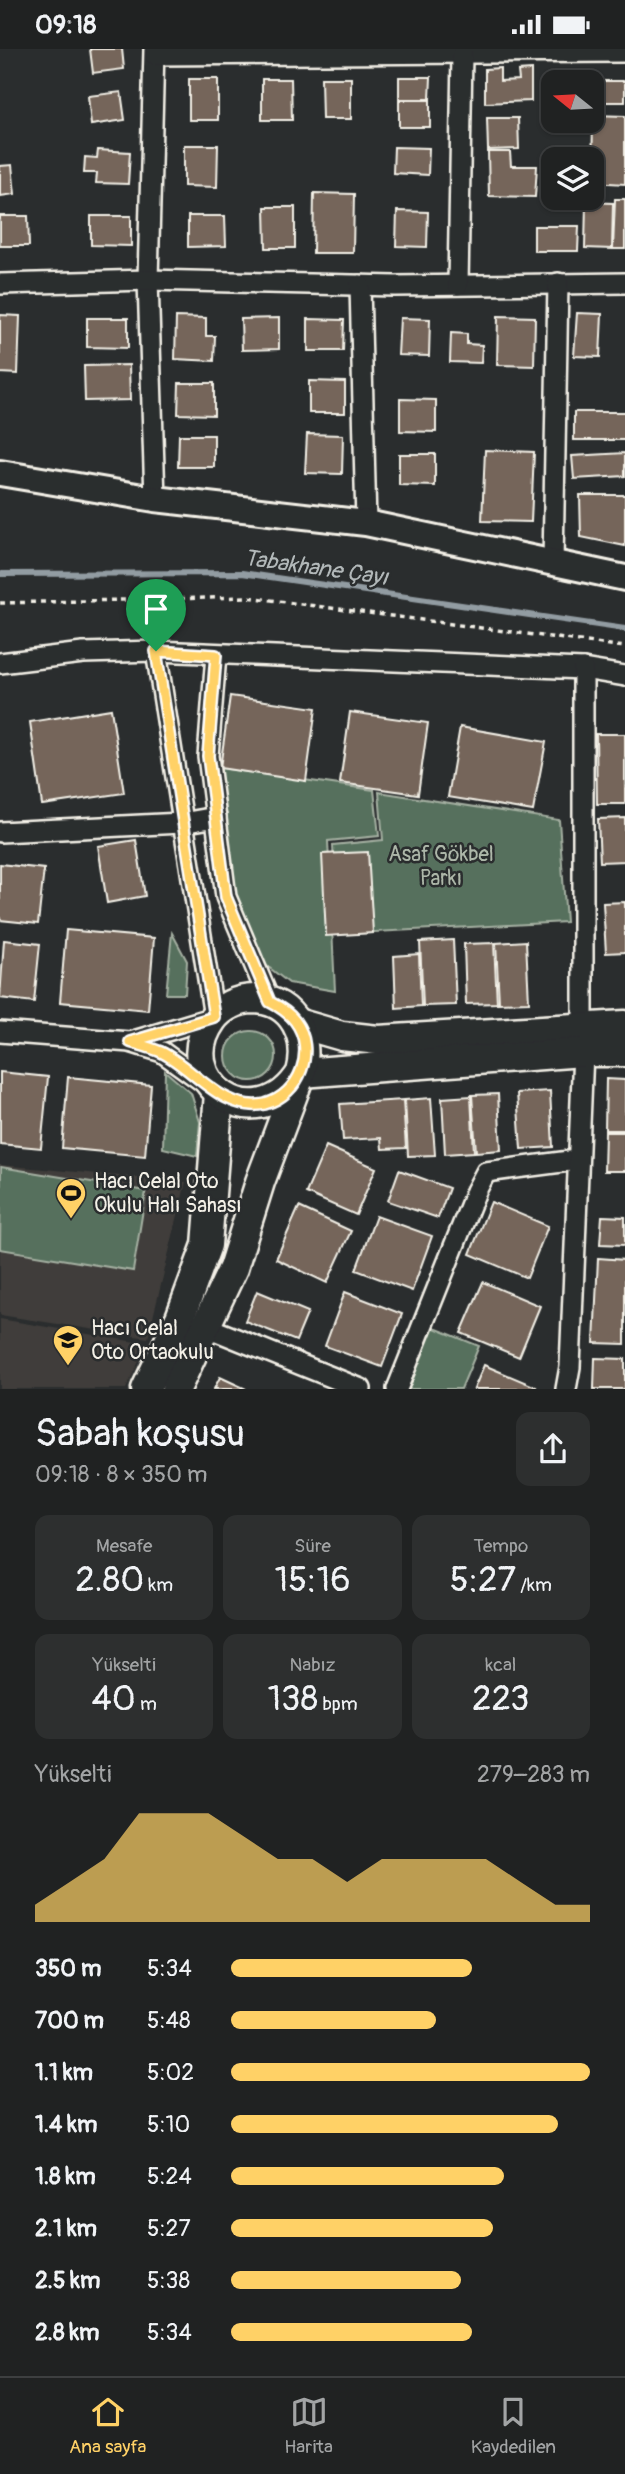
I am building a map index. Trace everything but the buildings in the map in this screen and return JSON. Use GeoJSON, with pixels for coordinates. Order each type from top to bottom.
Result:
{"type":"FeatureCollection","features":[{"type":"Feature","properties":{"kind":"main road"},"geometry":{"type":"LineString","coordinates":[[176,1389],[233,1268],[260,1182],[301,1073],[305,1056],[304,1039],[297,1023],[285,1010],[270,1002],[255,999],[226,1007],[214,1017],[205,1031],[200,1047],[201,1064],[208,1080],[219,1093],[233,1101],[249,1105],[265,1104],[280,1098],[292,1087],[301,1073]]}},
{"type":"Feature","properties":{"kind":"main road"},"geometry":{"type":"LineString","coordinates":[[297,1023],[342,1036],[378,1040],[583,1040],[625,1052]]}},
{"type":"Feature","properties":{"kind":"main road"},"geometry":{"type":"LineString","coordinates":[[301,1073],[583,1040],[625,1025]]}},
{"type":"Feature","properties":{"kind":"main road"},"geometry":{"type":"LineString","coordinates":[[146,1389],[180,1318],[207,1245],[219,1093]]}},
{"type":"Feature","properties":{"kind":"street"},"geometry":{"type":"LineString","coordinates":[[155,499],[148,280],[154,52],[625,52]]}},
{"type":"Feature","properties":{"kind":"street"},"geometry":{"type":"LineString","coordinates":[[458,285],[462,54]]}},
{"type":"Feature","properties":{"kind":"street"},"geometry":{"type":"LineString","coordinates":[[0,285],[148,280],[360,285],[625,283]]}},
{"type":"Feature","properties":{"kind":"street"},"geometry":{"type":"LineString","coordinates":[[553,563],[558,283]]}},
{"type":"Feature","properties":{"kind":"street"},"geometry":{"type":"LineString","coordinates":[[360,285],[366,523]]}},
{"type":"Feature","properties":{"kind":"street"},"geometry":{"type":"LineString","coordinates":[[0,473],[155,499],[366,523],[625,577]]}},
{"type":"Feature","properties":{"kind":"street"},"geometry":{"type":"LineString","coordinates":[[130,1042],[214,1017],[156,651]]}},
{"type":"Feature","properties":{"kind":"street"},"geometry":{"type":"LineString","coordinates":[[0,663],[83,653],[156,651],[583,669],[625,676]]}},
{"type":"Feature","properties":{"kind":"street"},"geometry":{"type":"LineString","coordinates":[[216,655],[208,756],[226,897],[270,1002]]}},
{"type":"Feature","properties":{"kind":"street"},"geometry":{"type":"LineString","coordinates":[[566,1389],[570,1367],[583,1040],[583,669]]}},
{"type":"Feature","properties":{"kind":"street"},"geometry":{"type":"LineString","coordinates":[[0,832],[182,823],[216,817]]}},
{"type":"Feature","properties":{"kind":"street"},"geometry":{"type":"LineString","coordinates":[[0,1032],[130,1042],[162,1052],[219,1093]]}},
{"type":"Feature","properties":{"kind":"street"},"geometry":{"type":"LineString","coordinates":[[397,1389],[486,1172],[577,1160]]}},
{"type":"Feature","properties":{"kind":"street"},"geometry":{"type":"LineString","coordinates":[[207,1327],[361,1389]]}},
{"type":"Feature","properties":{"kind":"path"},"geometry":{"type":"LineString","coordinates":[[0,603],[248,597],[625,647]]}},
{"type":"Feature","properties":{"kind":"shaded area"},"geometry":{"type":"Polygon","coordinates":[[[0,1165],[186,1182],[148,1338],[0,1315],[0,1165]]]}},
{"type":"Feature","properties":{"kind":"shaded area","name":"Hacı Celal Oto Ortaokulu"},"geometry":{"type":"Polygon","coordinates":[[[0,1319],[147,1344],[126,1389],[0,1389],[0,1319]]]}},
{"type":"Feature","properties":{"kind":"green space"},"geometry":{"type":"Polygon","coordinates":[[[219,768],[374,790],[379,836],[328,841],[335,991],[289,983],[254,956],[233,897],[219,768]]]}},
{"type":"Feature","properties":{"kind":"green space","name":"Asaf Gökbel Parkı"},"geometry":{"type":"Polygon","coordinates":[[[379,792],[559,820],[566,922],[337,934],[333,845],[383,840],[379,792]]]}},
{"type":"Feature","properties":{"kind":"green space"},"geometry":{"type":"Polygon","coordinates":[[[172,933],[187,961],[185,994],[166,994],[172,933]]]}},
{"type":"Feature","properties":{"kind":"green space"},"geometry":{"type":"Polygon","coordinates":[[[251,1031],[268,1039],[276,1056],[268,1073],[251,1081],[234,1073],[226,1056],[234,1039],[251,1031]]]}},
{"type":"Feature","properties":{"kind":"green space"},"geometry":{"type":"Polygon","coordinates":[[[165,1071],[191,1093],[200,1122],[197,1156],[163,1148],[165,1071]]]}},
{"type":"Feature","properties":{"kind":"green space","name":"Hacı Celal Oto Okulu Halı Sahası"},"geometry":{"type":"Polygon","coordinates":[[[1,1167],[146,1191],[133,1271],[0,1249],[1,1167]]]}},
{"type":"Feature","properties":{"kind":"green space"},"geometry":{"type":"Polygon","coordinates":[[[432,1327],[479,1346],[461,1389],[407,1389],[432,1327]]]}},
{"type":"Feature","properties":{"kind":"waterway","name":"Tabakhane Çayı"},"geometry":{"type":"LineString","coordinates":[[0,574],[242,573],[625,629]]}},
{"type":"Feature","properties":{"kind":"place","name":"Hacı Celal Oto Okulu Halı Sahası"},"geometry":{"type":"Point","coordinates":[71,1220]}},
{"type":"Feature","properties":{"kind":"place","name":"Hacı Celal Oto Ortaokulu"},"geometry":{"type":"Point","coordinates":[68,1367]}},
{"type":"Feature","properties":{"kind":"route"},"geometry":{"type":"LineString","coordinates":[[156,651],[216,655],[208,756],[226,897],[270,1002],[285,1010],[297,1023],[304,1039],[305,1056],[301,1073],[292,1087],[280,1098],[265,1104],[249,1105],[233,1101],[162,1052],[130,1042],[214,1017],[156,651]]}}]}
